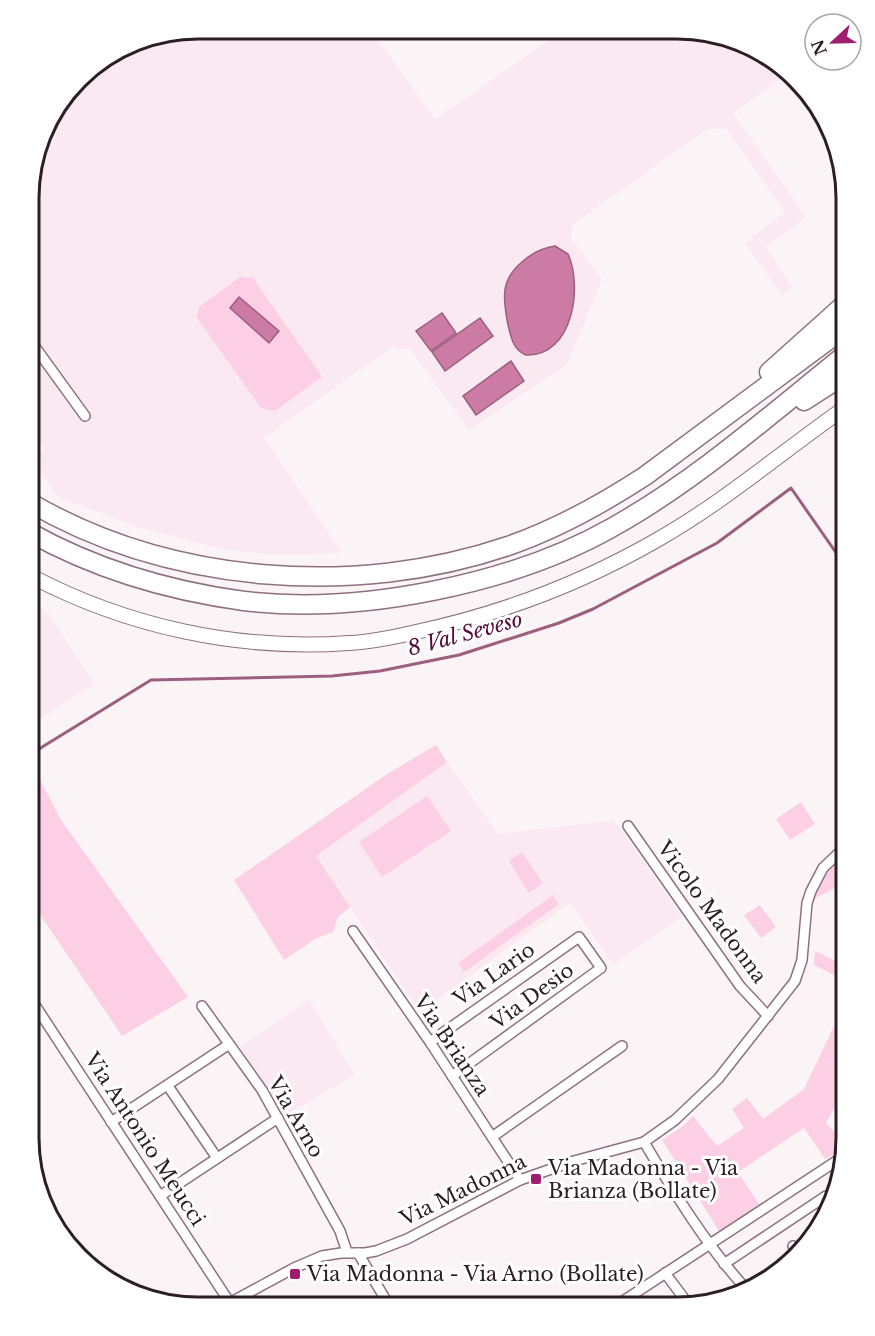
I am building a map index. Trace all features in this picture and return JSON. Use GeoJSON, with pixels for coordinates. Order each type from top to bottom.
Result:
{"type":"FeatureCollection","features":[{"type":"Feature","properties":{"kind":"highway"},"geometry":{"type":"LineString","coordinates":[[687,445],[836,312]]}},
{"type":"Feature","properties":{"kind":"highway"},"geometry":{"type":"LineString","coordinates":[[39,508],[95,534],[149,554],[196,565],[262,575],[311,576],[365,573],[448,561],[490,551],[543,532],[584,513],[619,493],[836,334]]}},
{"type":"Feature","properties":{"kind":"highway"},"geometry":{"type":"LineString","coordinates":[[705,466],[836,362]]}},
{"type":"Feature","properties":{"kind":"highway"},"geometry":{"type":"LineString","coordinates":[[39,537],[100,565],[134,577],[190,591],[246,601],[312,603],[368,600],[443,588],[503,574],[552,558],[614,527],[836,381]]}},
{"type":"Feature","properties":{"kind":"main road"},"geometry":{"type":"LineString","coordinates":[[39,580],[120,615],[177,630],[233,641],[351,644],[414,633],[530,600],[634,553],[707,508],[836,414]]}},
{"type":"Feature","properties":{"kind":"street"},"geometry":{"type":"LineString","coordinates":[[39,352],[85,416]]}},
{"type":"Feature","properties":{"kind":"street","name":"Vicolo Madonna"},"geometry":{"type":"LineString","coordinates":[[628,826],[740,986],[768,1016]]}},
{"type":"Feature","properties":{"kind":"street","name":"Via Madonna"},"geometry":{"type":"LineString","coordinates":[[240,1297],[322,1256],[376,1251],[407,1239],[520,1180],[574,1161],[644,1142],[675,1120],[718,1079],[788,991],[799,972],[802,960],[807,903],[823,868],[836,856]]}},
{"type":"Feature","properties":{"kind":"street","name":"Via Brianza"},"geometry":{"type":"LineString","coordinates":[[353,931],[430,1042],[520,1180]]}},
{"type":"Feature","properties":{"kind":"street","name":"Via Lario"},"geometry":{"type":"LineString","coordinates":[[430,1042],[579,937]]}},
{"type":"Feature","properties":{"kind":"street","name":"Via Desio"},"geometry":{"type":"LineString","coordinates":[[452,1076],[601,968],[579,937]]}},
{"type":"Feature","properties":{"kind":"street","name":"Via Arno"},"geometry":{"type":"LineString","coordinates":[[202,1006],[262,1090],[340,1231],[347,1252]]}},
{"type":"Feature","properties":{"kind":"street","name":"Via Antonio Meucci"},"geometry":{"type":"LineString","coordinates":[[39,1011],[160,1196],[223,1297]]}},
{"type":"Feature","properties":{"kind":"street"},"geometry":{"type":"LineString","coordinates":[[111,1122],[228,1045]]}},
{"type":"Feature","properties":{"kind":"street"},"geometry":{"type":"LineString","coordinates":[[492,1137],[622,1046]]}},
{"type":"Feature","properties":{"kind":"street"},"geometry":{"type":"LineString","coordinates":[[168,1086],[217,1158]]}},
{"type":"Feature","properties":{"kind":"street"},"geometry":{"type":"LineString","coordinates":[[160,1196],[278,1118]]}},
{"type":"Feature","properties":{"kind":"street"},"geometry":{"type":"LineString","coordinates":[[644,1142],[708,1244],[741,1284]]}},
{"type":"Feature","properties":{"kind":"street"},"geometry":{"type":"LineString","coordinates":[[629,1297],[834,1163]]}},
{"type":"Feature","properties":{"kind":"street"},"geometry":{"type":"LineString","coordinates":[[724,1264],[825,1197]]}},
{"type":"Feature","properties":{"kind":"street"},"geometry":{"type":"LineString","coordinates":[[358,1253],[384,1297]]}},
{"type":"Feature","properties":{"kind":"street"},"geometry":{"type":"LineString","coordinates":[[665,1274],[683,1297]]}},
{"type":"Feature","properties":{"kind":"shaded area"},"geometry":{"type":"Polygon","coordinates":[[[377,39],[435,119],[551,39],[697,40],[738,51],[756,60],[781,79],[733,113],[806,217],[765,247],[793,288],[782,295],[745,243],[785,212],[726,128],[706,130],[572,225],[571,238],[602,280],[567,364],[469,430],[411,350],[392,347],[264,438],[342,553],[274,555],[222,549],[141,528],[58,497],[41,473],[40,454],[45,450],[39,442],[39,198],[42,167],[51,137],[72,101],[93,79],[128,55],[157,44],[178,40],[377,39]]]}},
{"type":"Feature","properties":{"kind":"shaded area"},"geometry":{"type":"Polygon","coordinates":[[[555,246],[568,254],[572,268],[574,301],[570,317],[564,332],[554,345],[542,353],[526,355],[518,350],[510,334],[505,307],[505,290],[510,276],[529,256],[555,246]]]}},
{"type":"Feature","properties":{"kind":"shaded area"},"geometry":{"type":"Polygon","coordinates":[[[240,277],[253,278],[322,377],[275,411],[261,408],[197,318],[199,307],[240,277]]]}},
{"type":"Feature","properties":{"kind":"shaded area"},"geometry":{"type":"Polygon","coordinates":[[[239,297],[279,331],[269,343],[230,308],[239,297]]]}},
{"type":"Feature","properties":{"kind":"shaded area"},"geometry":{"type":"Polygon","coordinates":[[[442,313],[456,333],[431,351],[416,331],[442,313]]]}},
{"type":"Feature","properties":{"kind":"shaded area"},"geometry":{"type":"Polygon","coordinates":[[[480,318],[493,336],[445,371],[432,352],[480,318]]]}},
{"type":"Feature","properties":{"kind":"shaded area"},"geometry":{"type":"Polygon","coordinates":[[[511,361],[524,381],[476,415],[463,396],[511,361]]]}},
{"type":"Feature","properties":{"kind":"shaded area"},"geometry":{"type":"Polygon","coordinates":[[[39,607],[49,614],[94,684],[39,720],[39,607]]]}},
{"type":"Feature","properties":{"kind":"shaded area"},"geometry":{"type":"Polygon","coordinates":[[[436,745],[447,762],[316,856],[350,907],[338,917],[333,932],[315,939],[284,960],[234,880],[387,774],[436,745]]]}},
{"type":"Feature","properties":{"kind":"shaded area"},"geometry":{"type":"Polygon","coordinates":[[[447,762],[498,834],[614,820],[682,917],[613,964],[570,903],[420,1012],[316,856],[447,762]]]}},
{"type":"Feature","properties":{"kind":"shaded area"},"geometry":{"type":"Polygon","coordinates":[[[39,777],[61,820],[188,997],[122,1036],[39,913],[39,777]]]}},
{"type":"Feature","properties":{"kind":"shaded area"},"geometry":{"type":"Polygon","coordinates":[[[427,796],[451,831],[382,877],[359,842],[427,796]]]}},
{"type":"Feature","properties":{"kind":"shaded area"},"geometry":{"type":"Polygon","coordinates":[[[801,802],[815,824],[790,840],[776,819],[801,802]]]}},
{"type":"Feature","properties":{"kind":"shaded area"},"geometry":{"type":"Polygon","coordinates":[[[522,852],[543,883],[529,893],[509,861],[522,852]]]}},
{"type":"Feature","properties":{"kind":"shaded area"},"geometry":{"type":"Polygon","coordinates":[[[835,862],[836,887],[814,899],[819,885],[835,862]]]}},
{"type":"Feature","properties":{"kind":"shaded area"},"geometry":{"type":"Polygon","coordinates":[[[553,895],[559,904],[464,972],[458,963],[553,895]]]}},
{"type":"Feature","properties":{"kind":"shaded area"},"geometry":{"type":"Polygon","coordinates":[[[760,905],[776,927],[761,938],[744,915],[760,905]]]}},
{"type":"Feature","properties":{"kind":"shaded area"},"geometry":{"type":"Polygon","coordinates":[[[815,951],[836,961],[836,976],[814,965],[815,951]]]}},
{"type":"Feature","properties":{"kind":"shaded area"},"geometry":{"type":"Polygon","coordinates":[[[309,999],[355,1075],[282,1117],[236,1050],[309,999]]]}},
{"type":"Feature","properties":{"kind":"shaded area"},"geometry":{"type":"Polygon","coordinates":[[[836,1022],[836,1105],[826,1123],[836,1134],[835,1153],[825,1159],[804,1128],[738,1172],[759,1204],[719,1231],[662,1140],[693,1116],[717,1146],[744,1128],[732,1109],[747,1098],[763,1119],[804,1089],[836,1022]]]}},
{"type":"Feature","properties":{"kind":"waterway","name":"8 Val Seveso"},"geometry":{"type":"LineString","coordinates":[[39,749],[151,680],[332,676],[380,671],[459,655],[559,623],[593,609],[717,543],[791,488],[836,553]]}},
{"type":"Feature","properties":{"kind":"place","name":"Via Madonna - Via Brianza (Bollate)"},"geometry":{"type":"Point","coordinates":[536,1179]}},
{"type":"Feature","properties":{"kind":"place","name":"Via Madonna - Via Arno (Bollate)"},"geometry":{"type":"Point","coordinates":[295,1274]}}]}
